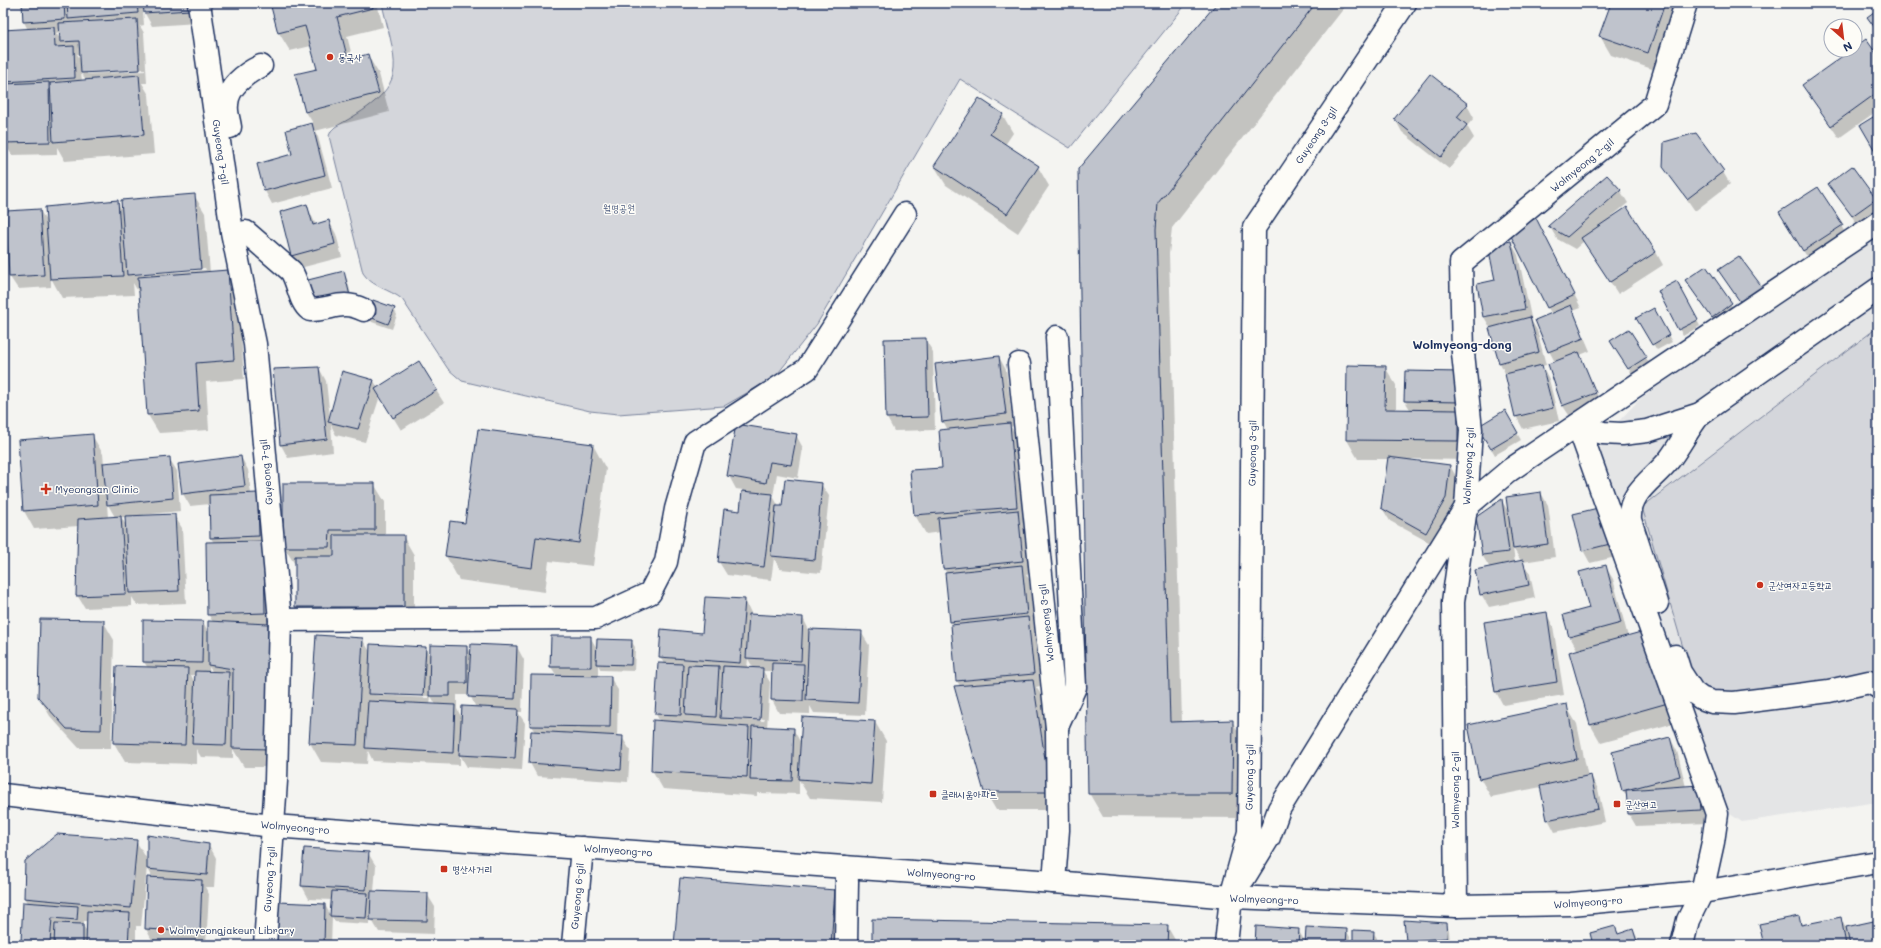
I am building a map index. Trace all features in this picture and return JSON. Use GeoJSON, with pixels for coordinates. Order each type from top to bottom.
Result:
{"type":"FeatureCollection","features":[{"type":"Feature","properties":{"kind":"street","name":"Guyeong 7-gil"},"geometry":{"type":"LineString","coordinates":[[199,3],[239,232],[255,344],[280,620],[276,781],[265,945]]}},
{"type":"Feature","properties":{"kind":"street","name":"Guyeong 3-gil"},"geometry":{"type":"LineString","coordinates":[[1226,945],[1231,898],[1249,832],[1254,228],[1405,3]]}},
{"type":"Feature","properties":{"kind":"street","name":"Wolmyeong 2-gil"},"geometry":{"type":"LineString","coordinates":[[1456,906],[1453,602],[1466,507],[1471,430],[1463,353],[1461,263],[1638,120],[1655,104],[1686,3]]}},
{"type":"Feature","properties":{"kind":"street"},"geometry":{"type":"LineString","coordinates":[[261,66],[240,80],[232,90],[226,104],[239,232],[291,271],[298,285],[303,302],[310,310],[319,310],[340,304],[355,306],[364,310]]}},
{"type":"Feature","properties":{"kind":"street"},"geometry":{"type":"LineString","coordinates":[[280,620],[596,618],[650,593],[666,562],[676,509],[695,442],[807,369],[905,214]]}},
{"type":"Feature","properties":{"kind":"street"},"geometry":{"type":"LineString","coordinates":[[1231,898],[1269,836],[1279,809],[1466,507],[1510,470],[1878,223]]}},
{"type":"Feature","properties":{"kind":"street"},"geometry":{"type":"LineString","coordinates":[[1578,424],[1602,434],[1622,434],[1647,431],[1700,414],[1878,289]]}},
{"type":"Feature","properties":{"kind":"street"},"geometry":{"type":"LineString","coordinates":[[1057,337],[1075,687],[1057,728]]}},
{"type":"Feature","properties":{"kind":"street","name":"Wolmyeong 3-gil"},"geometry":{"type":"LineString","coordinates":[[1019,364],[1057,728],[1058,830],[1054,882]]}},
{"type":"Feature","properties":{"kind":"street"},"geometry":{"type":"LineString","coordinates":[[1700,414],[1668,461],[1639,491],[1629,511],[1630,520],[1678,665],[1686,683],[1693,692],[1701,698],[1712,702],[1722,703],[1829,691],[1868,682],[1878,687]]}},
{"type":"Feature","properties":{"kind":"street"},"geometry":{"type":"LineString","coordinates":[[1578,424],[1717,814],[1713,842],[1702,892],[1688,920],[1682,945]]}},
{"type":"Feature","properties":{"kind":"street","name":"Wolmyeong-ro"},"geometry":{"type":"LineString","coordinates":[[3,795],[273,826],[1054,882],[1231,898],[1456,906],[1571,904],[1702,892],[1878,862]]}},
{"type":"Feature","properties":{"kind":"street","name":"Guyeong 6-gil"},"geometry":{"type":"LineString","coordinates":[[573,945],[582,848]]}},
{"type":"Feature","properties":{"kind":"street"},"geometry":{"type":"LineString","coordinates":[[845,867],[847,881],[846,945]]}},
{"type":"Feature","properties":{"kind":"shaded area","name":"군산여자고등학교"},"geometry":{"type":"Polygon","coordinates":[[[1878,234],[1878,802],[1742,822],[1730,814],[1723,800],[1599,455],[1600,448],[1613,427],[1641,398],[1878,234]]]}},
{"type":"Feature","properties":{"kind":"green space","name":"월명공원"},"geometry":{"type":"Polygon","coordinates":[[[382,3],[1187,3],[1070,148],[960,79],[817,324],[775,377],[724,406],[618,414],[590,411],[462,381],[448,369],[402,299],[371,282],[363,273],[329,136],[335,127],[372,104],[387,88],[392,79],[394,69],[393,54],[382,3]]]}},
{"type":"Feature","properties":{"kind":"green space"},"geometry":{"type":"Polygon","coordinates":[[[1878,327],[1878,669],[1864,679],[1732,695],[1706,689],[1699,684],[1689,668],[1642,507],[1878,327]]]}},
{"type":"Feature","properties":{"kind":"building"},"geometry":{"type":"Polygon","coordinates":[[[22,3],[64,3],[65,19],[23,22],[22,3]]]}},
{"type":"Feature","properties":{"kind":"building"},"geometry":{"type":"Polygon","coordinates":[[[67,3],[137,3],[138,13],[68,19],[67,3]]]}},
{"type":"Feature","properties":{"kind":"building"},"geometry":{"type":"Polygon","coordinates":[[[143,3],[190,3],[190,10],[144,13],[143,3]]]}},
{"type":"Feature","properties":{"kind":"building","name":"동국사"},"geometry":{"type":"Polygon","coordinates":[[[270,3],[372,3],[373,8],[337,17],[348,60],[368,54],[379,93],[305,112],[295,74],[317,69],[305,26],[278,33],[270,3]]]}},
{"type":"Feature","properties":{"kind":"building"},"geometry":{"type":"Polygon","coordinates":[[[1217,3],[1316,3],[1158,203],[1156,229],[1170,722],[1233,720],[1232,794],[1088,794],[1078,169],[1217,3]]]}},
{"type":"Feature","properties":{"kind":"building"},"geometry":{"type":"Polygon","coordinates":[[[1611,3],[1665,3],[1648,53],[1599,36],[1611,3]]]}},
{"type":"Feature","properties":{"kind":"building"},"geometry":{"type":"Polygon","coordinates":[[[1878,9],[1878,32],[1867,17],[1878,9]]]}},
{"type":"Feature","properties":{"kind":"building"},"geometry":{"type":"Polygon","coordinates":[[[137,19],[140,70],[81,73],[79,41],[60,42],[59,23],[137,19]]]}},
{"type":"Feature","properties":{"kind":"building"},"geometry":{"type":"Polygon","coordinates":[[[54,27],[55,47],[74,46],[75,78],[3,82],[3,30],[54,27]]]}},
{"type":"Feature","properties":{"kind":"building"},"geometry":{"type":"Polygon","coordinates":[[[1866,39],[1878,56],[1878,92],[1831,126],[1802,85],[1840,58],[1863,58],[1863,41],[1866,39]]]}},
{"type":"Feature","properties":{"kind":"building"},"geometry":{"type":"Polygon","coordinates":[[[1430,74],[1468,104],[1457,117],[1467,125],[1441,157],[1394,119],[1430,74]]]}},
{"type":"Feature","properties":{"kind":"building"},"geometry":{"type":"Polygon","coordinates":[[[139,75],[144,135],[53,142],[50,83],[139,75]]]}},
{"type":"Feature","properties":{"kind":"building"},"geometry":{"type":"Polygon","coordinates":[[[49,82],[50,142],[3,143],[3,84],[49,82]]]}},
{"type":"Feature","properties":{"kind":"building"},"geometry":{"type":"Polygon","coordinates":[[[979,98],[1003,114],[990,134],[1039,166],[1007,214],[934,166],[979,98]]]}},
{"type":"Feature","properties":{"kind":"building"},"geometry":{"type":"Polygon","coordinates":[[[1878,114],[1878,156],[1860,125],[1878,114]]]}},
{"type":"Feature","properties":{"kind":"building"},"geometry":{"type":"Polygon","coordinates":[[[312,123],[325,175],[264,191],[257,164],[292,154],[286,130],[312,123]]]}},
{"type":"Feature","properties":{"kind":"building"},"geometry":{"type":"Polygon","coordinates":[[[1696,133],[1724,171],[1687,199],[1663,167],[1664,142],[1696,133]]]}},
{"type":"Feature","properties":{"kind":"building"},"geometry":{"type":"Polygon","coordinates":[[[1852,166],[1876,199],[1852,216],[1828,184],[1852,166]]]}},
{"type":"Feature","properties":{"kind":"building"},"geometry":{"type":"Polygon","coordinates":[[[1607,175],[1621,190],[1567,237],[1548,226],[1607,175]]]}},
{"type":"Feature","properties":{"kind":"building"},"geometry":{"type":"Polygon","coordinates":[[[1818,187],[1843,225],[1803,251],[1779,212],[1818,187]]]}},
{"type":"Feature","properties":{"kind":"building"},"geometry":{"type":"Polygon","coordinates":[[[195,194],[201,269],[127,275],[121,200],[195,194]]]}},
{"type":"Feature","properties":{"kind":"building"},"geometry":{"type":"Polygon","coordinates":[[[118,200],[123,276],[50,279],[45,207],[118,200]]]}},
{"type":"Feature","properties":{"kind":"building"},"geometry":{"type":"Polygon","coordinates":[[[307,204],[313,225],[329,220],[335,244],[291,256],[280,212],[307,204]]]}},
{"type":"Feature","properties":{"kind":"building"},"geometry":{"type":"Polygon","coordinates":[[[1627,207],[1656,252],[1610,282],[1581,238],[1627,207]]]}},
{"type":"Feature","properties":{"kind":"building"},"geometry":{"type":"Polygon","coordinates":[[[40,209],[44,275],[9,277],[6,211],[40,209]]]}},
{"type":"Feature","properties":{"kind":"building"},"geometry":{"type":"Polygon","coordinates":[[[1536,218],[1575,295],[1547,308],[1509,232],[1536,218]]]}},
{"type":"Feature","properties":{"kind":"building"},"geometry":{"type":"Polygon","coordinates":[[[1511,241],[1525,309],[1483,317],[1477,284],[1495,280],[1488,246],[1511,241]]]}},
{"type":"Feature","properties":{"kind":"building"},"geometry":{"type":"Polygon","coordinates":[[[1739,256],[1763,288],[1741,303],[1718,270],[1739,256]]]}},
{"type":"Feature","properties":{"kind":"building"},"geometry":{"type":"Polygon","coordinates":[[[1706,266],[1732,303],[1712,318],[1685,280],[1706,266]]]}},
{"type":"Feature","properties":{"kind":"building"},"geometry":{"type":"Polygon","coordinates":[[[228,270],[234,360],[196,363],[199,411],[147,415],[138,277],[228,270]]]}},
{"type":"Feature","properties":{"kind":"building"},"geometry":{"type":"Polygon","coordinates":[[[344,271],[350,296],[314,305],[308,280],[344,271]]]}},
{"type":"Feature","properties":{"kind":"building"},"geometry":{"type":"Polygon","coordinates":[[[1677,281],[1698,320],[1678,330],[1658,291],[1677,281]]]}},
{"type":"Feature","properties":{"kind":"building"},"geometry":{"type":"Polygon","coordinates":[[[373,300],[395,308],[388,324],[367,316],[373,300]]]}},
{"type":"Feature","properties":{"kind":"building"},"geometry":{"type":"Polygon","coordinates":[[[1571,305],[1584,338],[1548,352],[1535,320],[1571,305]]]}},
{"type":"Feature","properties":{"kind":"building"},"geometry":{"type":"Polygon","coordinates":[[[1654,308],[1669,335],[1652,345],[1636,318],[1654,308]]]}},
{"type":"Feature","properties":{"kind":"building"},"geometry":{"type":"Polygon","coordinates":[[[1530,317],[1539,352],[1499,363],[1489,328],[1530,317]]]}},
{"type":"Feature","properties":{"kind":"building"},"geometry":{"type":"Polygon","coordinates":[[[1629,329],[1647,357],[1628,369],[1610,341],[1629,329]]]}},
{"type":"Feature","properties":{"kind":"building"},"geometry":{"type":"Polygon","coordinates":[[[926,338],[928,417],[886,418],[884,339],[926,338]]]}},
{"type":"Feature","properties":{"kind":"building"},"geometry":{"type":"Polygon","coordinates":[[[1579,352],[1596,393],[1562,406],[1548,364],[1579,352]]]}},
{"type":"Feature","properties":{"kind":"building"},"geometry":{"type":"Polygon","coordinates":[[[999,356],[1006,414],[942,422],[935,364],[999,356]]]}},
{"type":"Feature","properties":{"kind":"building"},"geometry":{"type":"Polygon","coordinates":[[[419,361],[437,390],[393,418],[375,389],[419,361]]]}},
{"type":"Feature","properties":{"kind":"building"},"geometry":{"type":"Polygon","coordinates":[[[1347,365],[1386,366],[1385,409],[1458,410],[1458,441],[1346,440],[1347,365]]]}},
{"type":"Feature","properties":{"kind":"building"},"geometry":{"type":"Polygon","coordinates":[[[1542,365],[1553,408],[1515,417],[1505,374],[1542,365]]]}},
{"type":"Feature","properties":{"kind":"building"},"geometry":{"type":"Polygon","coordinates":[[[319,367],[327,439],[280,445],[273,369],[319,367]]]}},
{"type":"Feature","properties":{"kind":"building"},"geometry":{"type":"Polygon","coordinates":[[[342,371],[374,380],[358,429],[328,422],[342,371]]]}},
{"type":"Feature","properties":{"kind":"building"},"geometry":{"type":"Polygon","coordinates":[[[1405,371],[1461,372],[1460,402],[1404,401],[1405,371]]]}},
{"type":"Feature","properties":{"kind":"building"},"geometry":{"type":"Polygon","coordinates":[[[1505,410],[1518,433],[1491,449],[1477,427],[1505,410]]]}},
{"type":"Feature","properties":{"kind":"building"},"geometry":{"type":"Polygon","coordinates":[[[1010,423],[1017,507],[914,515],[910,470],[942,468],[939,430],[1010,423]]]}},
{"type":"Feature","properties":{"kind":"building"},"geometry":{"type":"Polygon","coordinates":[[[736,424],[797,434],[791,465],[770,462],[766,483],[727,476],[736,424]]]}},
{"type":"Feature","properties":{"kind":"building"},"geometry":{"type":"Polygon","coordinates":[[[478,429],[593,444],[579,543],[536,537],[532,568],[445,556],[450,521],[465,523],[478,429]]]}},
{"type":"Feature","properties":{"kind":"building"},"geometry":{"type":"Polygon","coordinates":[[[93,434],[98,505],[23,511],[18,440],[93,434]]]}},
{"type":"Feature","properties":{"kind":"building"},"geometry":{"type":"Polygon","coordinates":[[[241,456],[245,486],[182,494],[178,464],[241,456]]]}},
{"type":"Feature","properties":{"kind":"building"},"geometry":{"type":"Polygon","coordinates":[[[170,457],[173,498],[107,505],[103,463],[170,457]]]}},
{"type":"Feature","properties":{"kind":"building"},"geometry":{"type":"Polygon","coordinates":[[[1388,457],[1450,465],[1446,498],[1426,533],[1381,508],[1388,457]]]}},
{"type":"Feature","properties":{"kind":"building"},"geometry":{"type":"Polygon","coordinates":[[[785,479],[822,483],[815,560],[771,556],[776,506],[782,506],[785,479]]]}},
{"type":"Feature","properties":{"kind":"building"},"geometry":{"type":"Polygon","coordinates":[[[283,483],[375,483],[375,530],[330,530],[329,547],[283,547],[283,483]]]}},
{"type":"Feature","properties":{"kind":"building"},"geometry":{"type":"Polygon","coordinates":[[[742,491],[773,494],[764,567],[718,562],[724,509],[740,511],[742,491]]]}},
{"type":"Feature","properties":{"kind":"building"},"geometry":{"type":"Polygon","coordinates":[[[1541,492],[1548,544],[1513,549],[1506,497],[1541,492]]]}},
{"type":"Feature","properties":{"kind":"building"},"geometry":{"type":"Polygon","coordinates":[[[258,493],[259,536],[210,538],[209,495],[258,493]]]}},
{"type":"Feature","properties":{"kind":"building"},"geometry":{"type":"Polygon","coordinates":[[[1502,499],[1509,552],[1482,555],[1476,517],[1502,499]]]}},
{"type":"Feature","properties":{"kind":"building"},"geometry":{"type":"Polygon","coordinates":[[[1598,508],[1614,543],[1582,551],[1573,514],[1598,508]]]}},
{"type":"Feature","properties":{"kind":"building"},"geometry":{"type":"Polygon","coordinates":[[[1018,510],[1023,561],[943,569],[938,518],[1018,510]]]}},
{"type":"Feature","properties":{"kind":"building"},"geometry":{"type":"Polygon","coordinates":[[[175,514],[179,591],[129,593],[125,516],[175,514]]]}},
{"type":"Feature","properties":{"kind":"building"},"geometry":{"type":"Polygon","coordinates":[[[121,516],[126,594],[76,596],[78,519],[121,516]]]}},
{"type":"Feature","properties":{"kind":"building"},"geometry":{"type":"Polygon","coordinates":[[[334,535],[404,535],[404,607],[295,607],[295,556],[334,556],[334,535]]]}},
{"type":"Feature","properties":{"kind":"building"},"geometry":{"type":"Polygon","coordinates":[[[264,541],[265,613],[207,615],[206,542],[264,541]]]}},
{"type":"Feature","properties":{"kind":"building"},"geometry":{"type":"Polygon","coordinates":[[[1523,560],[1529,585],[1480,595],[1475,570],[1523,560]]]}},
{"type":"Feature","properties":{"kind":"building"},"geometry":{"type":"Polygon","coordinates":[[[1022,565],[1027,614],[950,622],[945,573],[1022,565]]]}},
{"type":"Feature","properties":{"kind":"building"},"geometry":{"type":"Polygon","coordinates":[[[1606,565],[1621,623],[1569,637],[1563,615],[1589,608],[1579,572],[1606,565]]]}},
{"type":"Feature","properties":{"kind":"building"},"geometry":{"type":"Polygon","coordinates":[[[705,597],[745,599],[740,663],[659,657],[661,629],[702,633],[705,597]]]}},
{"type":"Feature","properties":{"kind":"building"},"geometry":{"type":"Polygon","coordinates":[[[1547,612],[1557,682],[1495,692],[1484,622],[1547,612]]]}},
{"type":"Feature","properties":{"kind":"building"},"geometry":{"type":"Polygon","coordinates":[[[749,614],[803,617],[801,661],[746,658],[749,614]]]}},
{"type":"Feature","properties":{"kind":"building"},"geometry":{"type":"Polygon","coordinates":[[[1028,617],[1034,674],[956,681],[951,625],[1028,617]]]}},
{"type":"Feature","properties":{"kind":"building"},"geometry":{"type":"Polygon","coordinates":[[[40,619],[104,620],[101,730],[67,729],[38,697],[40,619]]]}},
{"type":"Feature","properties":{"kind":"building"},"geometry":{"type":"Polygon","coordinates":[[[143,620],[203,621],[202,663],[143,662],[143,620]]]}},
{"type":"Feature","properties":{"kind":"building"},"geometry":{"type":"Polygon","coordinates":[[[208,621],[268,624],[268,749],[232,748],[233,669],[208,665],[208,621]]]}},
{"type":"Feature","properties":{"kind":"building"},"geometry":{"type":"Polygon","coordinates":[[[809,629],[862,631],[858,703],[806,700],[809,629]]]}},
{"type":"Feature","properties":{"kind":"building"},"geometry":{"type":"Polygon","coordinates":[[[1648,630],[1668,703],[1590,725],[1569,652],[1648,630]]]}},
{"type":"Feature","properties":{"kind":"building"},"geometry":{"type":"Polygon","coordinates":[[[316,635],[363,638],[357,745],[309,743],[316,635]]]}},
{"type":"Feature","properties":{"kind":"building"},"geometry":{"type":"Polygon","coordinates":[[[551,636],[591,636],[591,667],[550,667],[551,636]]]}},
{"type":"Feature","properties":{"kind":"building"},"geometry":{"type":"Polygon","coordinates":[[[597,639],[632,640],[631,665],[596,664],[597,639]]]}},
{"type":"Feature","properties":{"kind":"building"},"geometry":{"type":"Polygon","coordinates":[[[370,644],[426,647],[423,696],[368,694],[370,644]]]}},
{"type":"Feature","properties":{"kind":"building"},"geometry":{"type":"Polygon","coordinates":[[[471,644],[517,646],[515,699],[468,697],[471,644]]]}},
{"type":"Feature","properties":{"kind":"building"},"geometry":{"type":"Polygon","coordinates":[[[430,645],[467,646],[467,683],[450,683],[450,696],[429,696],[430,645]]]}},
{"type":"Feature","properties":{"kind":"building"},"geometry":{"type":"Polygon","coordinates":[[[658,663],[683,664],[681,715],[655,714],[658,663]]]}},
{"type":"Feature","properties":{"kind":"building"},"geometry":{"type":"Polygon","coordinates":[[[772,663],[804,664],[803,701],[771,700],[772,663]]]}},
{"type":"Feature","properties":{"kind":"building"},"geometry":{"type":"Polygon","coordinates":[[[688,665],[719,666],[716,717],[685,715],[688,665]]]}},
{"type":"Feature","properties":{"kind":"building"},"geometry":{"type":"Polygon","coordinates":[[[116,666],[188,668],[185,745],[113,743],[116,666]]]}},
{"type":"Feature","properties":{"kind":"building"},"geometry":{"type":"Polygon","coordinates":[[[723,666],[763,668],[760,720],[720,718],[723,666]]]}},
{"type":"Feature","properties":{"kind":"building"},"geometry":{"type":"Polygon","coordinates":[[[195,671],[229,672],[226,745],[192,744],[195,671]]]}},
{"type":"Feature","properties":{"kind":"building"},"geometry":{"type":"Polygon","coordinates":[[[531,675],[611,676],[610,727],[530,726],[531,675]]]}},
{"type":"Feature","properties":{"kind":"building"},"geometry":{"type":"Polygon","coordinates":[[[1033,680],[1050,792],[984,792],[954,686],[1033,680]]]}},
{"type":"Feature","properties":{"kind":"building"},"geometry":{"type":"Polygon","coordinates":[[[368,701],[455,705],[453,753],[365,748],[368,701]]]}},
{"type":"Feature","properties":{"kind":"building"},"geometry":{"type":"Polygon","coordinates":[[[1567,704],[1577,759],[1479,779],[1468,725],[1567,704]]]}},
{"type":"Feature","properties":{"kind":"building"},"geometry":{"type":"Polygon","coordinates":[[[462,706],[518,709],[515,758],[459,755],[462,706]]]}},
{"type":"Feature","properties":{"kind":"building"},"geometry":{"type":"Polygon","coordinates":[[[802,717],[875,721],[871,784],[798,779],[802,717]]]}},
{"type":"Feature","properties":{"kind":"building"},"geometry":{"type":"Polygon","coordinates":[[[653,720],[749,727],[747,777],[651,771],[653,720]]]}},
{"type":"Feature","properties":{"kind":"building"},"geometry":{"type":"Polygon","coordinates":[[[752,726],[794,728],[792,781],[750,780],[752,726]]]}},
{"type":"Feature","properties":{"kind":"building"},"geometry":{"type":"Polygon","coordinates":[[[531,731],[623,736],[621,770],[529,763],[531,731]]]}},
{"type":"Feature","properties":{"kind":"building"},"geometry":{"type":"Polygon","coordinates":[[[1670,737],[1680,776],[1622,791],[1612,752],[1670,737]]]}},
{"type":"Feature","properties":{"kind":"building"},"geometry":{"type":"Polygon","coordinates":[[[1591,775],[1598,809],[1547,820],[1540,786],[1591,775]]]}},
{"type":"Feature","properties":{"kind":"building"},"geometry":{"type":"Polygon","coordinates":[[[1699,785],[1701,810],[1628,814],[1626,790],[1699,785]]]}},
{"type":"Feature","properties":{"kind":"building"},"geometry":{"type":"Polygon","coordinates":[[[57,834],[137,840],[131,908],[24,898],[25,861],[57,834]]]}},
{"type":"Feature","properties":{"kind":"building"},"geometry":{"type":"Polygon","coordinates":[[[147,835],[209,844],[207,875],[147,869],[147,835]]]}},
{"type":"Feature","properties":{"kind":"building"},"geometry":{"type":"Polygon","coordinates":[[[304,848],[369,852],[366,890],[301,886],[304,848]]]}},
{"type":"Feature","properties":{"kind":"building"},"geometry":{"type":"Polygon","coordinates":[[[147,877],[202,880],[200,932],[145,929],[147,877]]]}},
{"type":"Feature","properties":{"kind":"building"},"geometry":{"type":"Polygon","coordinates":[[[680,878],[835,890],[831,945],[674,945],[680,878]]]}},
{"type":"Feature","properties":{"kind":"building"},"geometry":{"type":"Polygon","coordinates":[[[332,891],[368,893],[366,918],[330,916],[332,891]]]}},
{"type":"Feature","properties":{"kind":"building"},"geometry":{"type":"Polygon","coordinates":[[[371,891],[428,893],[427,921],[370,920],[371,891]]]}},
{"type":"Feature","properties":{"kind":"building"},"geometry":{"type":"Polygon","coordinates":[[[23,902],[78,906],[77,920],[52,918],[50,943],[21,941],[23,902]]]}},
{"type":"Feature","properties":{"kind":"building"},"geometry":{"type":"Polygon","coordinates":[[[278,902],[325,904],[324,945],[276,945],[278,902]]]}},
{"type":"Feature","properties":{"kind":"building"},"geometry":{"type":"Polygon","coordinates":[[[87,911],[130,913],[128,945],[86,945],[87,911]]]}},
{"type":"Feature","properties":{"kind":"building"},"geometry":{"type":"Polygon","coordinates":[[[1799,916],[1801,925],[1841,917],[1846,945],[1764,945],[1759,924],[1799,916]]]}},
{"type":"Feature","properties":{"kind":"building"},"geometry":{"type":"Polygon","coordinates":[[[872,919],[1168,925],[1167,945],[872,945],[872,919]]]}},
{"type":"Feature","properties":{"kind":"building"},"geometry":{"type":"Polygon","coordinates":[[[1404,920],[1446,923],[1447,938],[1406,941],[1404,920]]]}},
{"type":"Feature","properties":{"kind":"building"},"geometry":{"type":"Polygon","coordinates":[[[1878,920],[1878,945],[1850,945],[1846,927],[1878,920]]]}},
{"type":"Feature","properties":{"kind":"building"},"geometry":{"type":"Polygon","coordinates":[[[55,923],[83,924],[83,945],[54,945],[55,923]]]}},
{"type":"Feature","properties":{"kind":"building"},"geometry":{"type":"Polygon","coordinates":[[[1256,926],[1299,929],[1298,945],[1255,945],[1256,926]]]}},
{"type":"Feature","properties":{"kind":"building"},"geometry":{"type":"Polygon","coordinates":[[[1615,926],[1618,934],[1633,929],[1638,945],[1579,945],[1592,941],[1590,933],[1615,926]]]}},
{"type":"Feature","properties":{"kind":"building"},"geometry":{"type":"Polygon","coordinates":[[[1306,927],[1347,929],[1346,945],[1305,945],[1306,927]]]}},
{"type":"Feature","properties":{"kind":"building"},"geometry":{"type":"Polygon","coordinates":[[[1353,930],[1374,931],[1373,945],[1353,945],[1353,930]]]}},
{"type":"Feature","properties":{"kind":"place","name":"동국사"},"geometry":{"type":"Point","coordinates":[330,57]}},
{"type":"Feature","properties":{"kind":"place","name":"Myeongsan Clinic"},"geometry":{"type":"Point","coordinates":[46,489]}},
{"type":"Feature","properties":{"kind":"place","name":"군산여자고등학교"},"geometry":{"type":"Point","coordinates":[1760,585]}},
{"type":"Feature","properties":{"kind":"place","name":"클래시움아파트"},"geometry":{"type":"Point","coordinates":[933,794]}},
{"type":"Feature","properties":{"kind":"place","name":"군산여고"},"geometry":{"type":"Point","coordinates":[1617,804]}},
{"type":"Feature","properties":{"kind":"place","name":"명산사거리"},"geometry":{"type":"Point","coordinates":[444,869]}},
{"type":"Feature","properties":{"kind":"place","name":"Wolmyeongjakeun Library"},"geometry":{"type":"Point","coordinates":[161,930]}},
{"type":"Feature","properties":{"kind":"district","name":"Wolmyeong-dong"},"geometry":{"type":"Point","coordinates":[1462,344]}}]}
